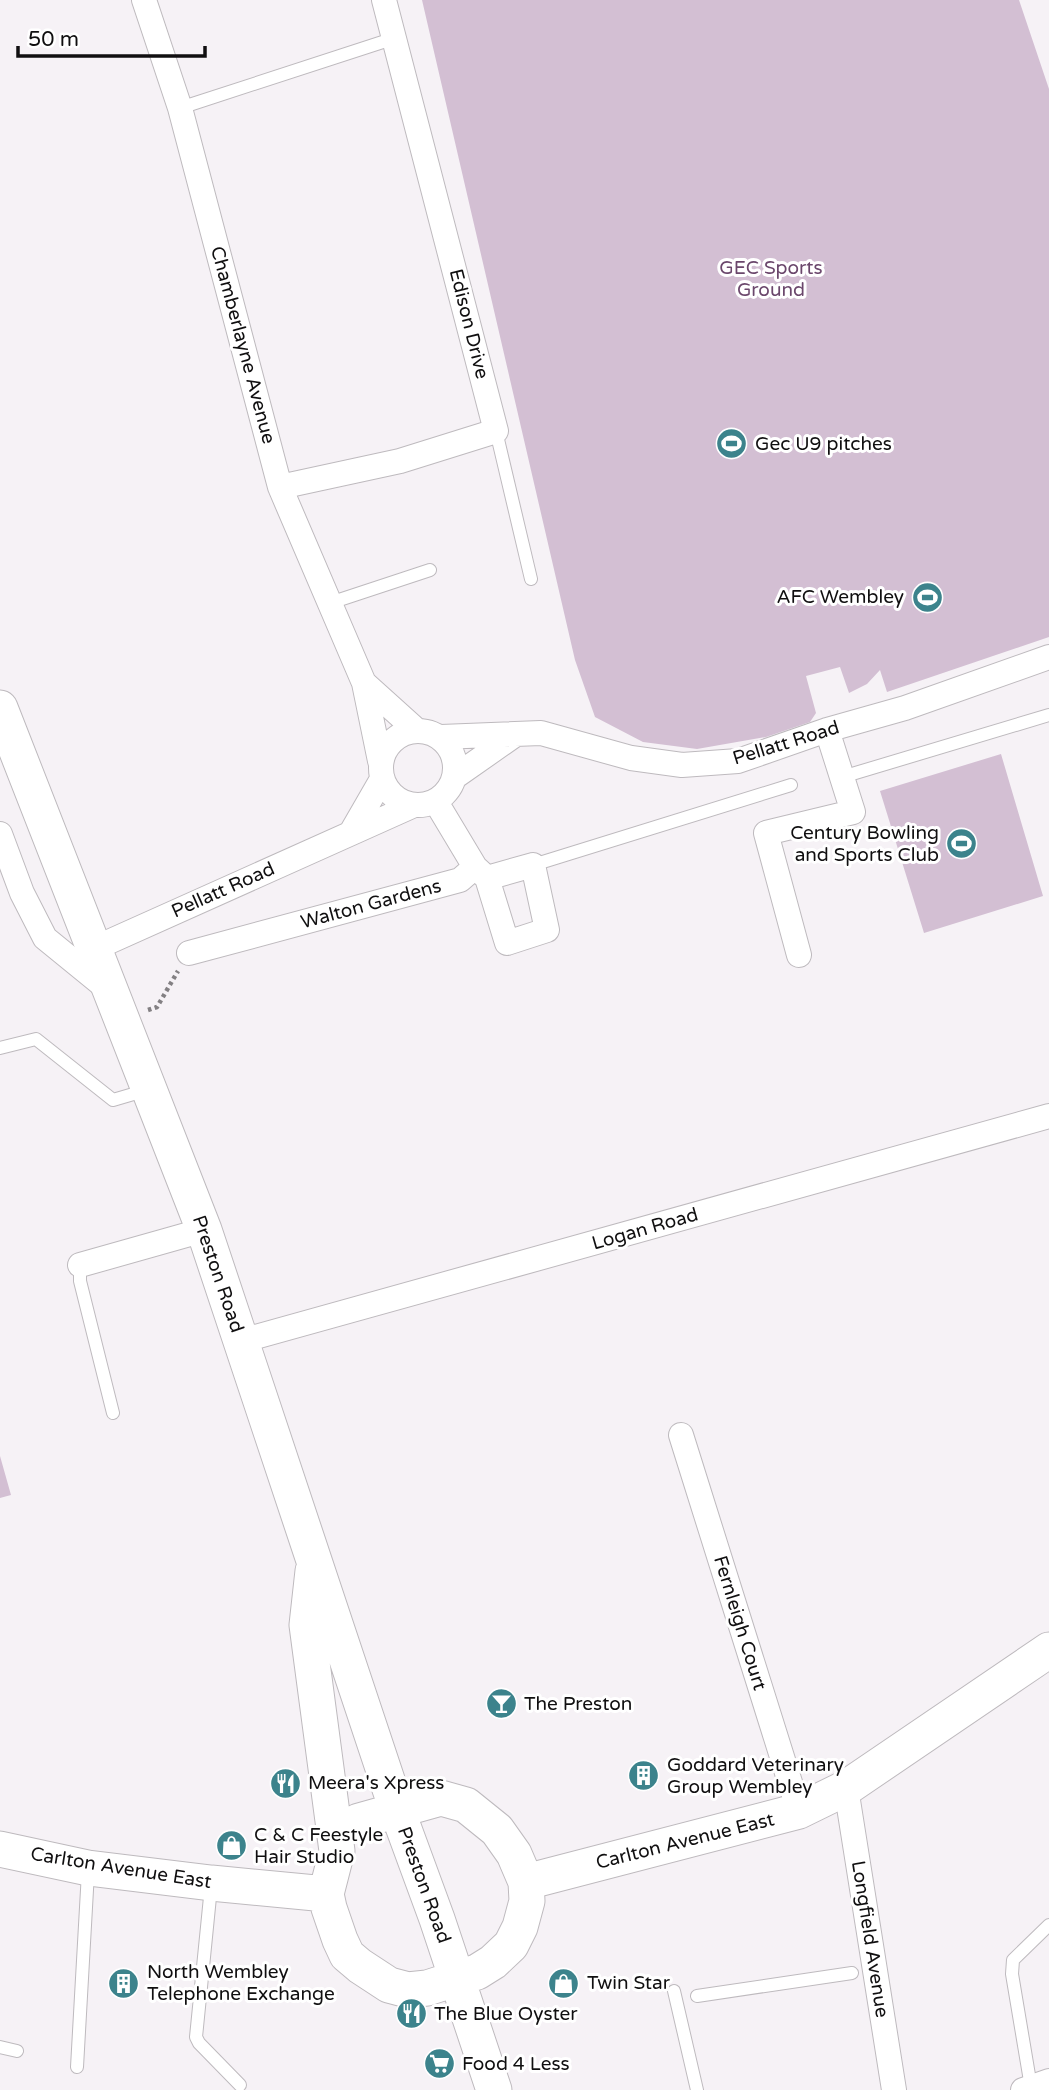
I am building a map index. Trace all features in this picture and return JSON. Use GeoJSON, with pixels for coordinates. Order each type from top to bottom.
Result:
{"type":"FeatureCollection","features":[{"type":"Feature","properties":{"kind":"street","name":"Chamberlayne Avenue"},"geometry":{"type":"LineString","coordinates":[[144,0],[180,108],[280,487],[364,683],[381,770]]}},
{"type":"Feature","properties":{"kind":"street","name":"Edison Drive"},"geometry":{"type":"LineString","coordinates":[[384,0],[496,431]]}},
{"type":"Feature","properties":{"kind":"street"},"geometry":{"type":"LineString","coordinates":[[280,487],[400,461],[496,431]]}},
{"type":"Feature","properties":{"kind":"street","name":"Pellatt Road"},"geometry":{"type":"LineString","coordinates":[[415,729],[441,737],[541,733],[631,758],[682,765],[738,761],[827,730],[905,708],[1049,657]]}},
{"type":"Feature","properties":{"kind":"street","name":"Chamberlayne Avenue"},"geometry":{"type":"LineString","coordinates":[[364,683],[415,729]]}},
{"type":"Feature","properties":{"kind":"street","name":"Preston Road"},"geometry":{"type":"LineString","coordinates":[[0,708],[204,1230],[397,1810],[494,2090]]}},
{"type":"Feature","properties":{"kind":"street"},"geometry":{"type":"LineString","coordinates":[[352,831],[394,738],[415,729]]}},
{"type":"Feature","properties":{"kind":"street"},"geometry":{"type":"LineString","coordinates":[[799,955],[766,833],[853,812],[827,730]]}},
{"type":"Feature","properties":{"kind":"street","name":"Pellatt Road"},"geometry":{"type":"LineString","coordinates":[[93,949],[352,831],[424,804],[449,791],[456,776],[517,733]]}},
{"type":"Feature","properties":{"kind":"street"},"geometry":{"type":"LineString","coordinates":[[441,737],[455,756],[456,776]]}},
{"type":"Feature","properties":{"kind":"street"},"geometry":{"type":"LineString","coordinates":[[381,770],[392,796],[424,804],[481,873],[507,943],[547,930],[533,864]]}},
{"type":"Feature","properties":{"kind":"street","name":"Preston Road"},"geometry":{"type":"LineString","coordinates":[[0,834],[22,893],[45,938],[115,1005]]}},
{"type":"Feature","properties":{"kind":"street","name":"Walton Gardens"},"geometry":{"type":"LineString","coordinates":[[189,953],[481,873],[533,864]]}},
{"type":"Feature","properties":{"kind":"street","name":"Logan Road"},"geometry":{"type":"LineString","coordinates":[[241,1341],[1049,1116]]}},
{"type":"Feature","properties":{"kind":"street"},"geometry":{"type":"LineString","coordinates":[[80,1265],[204,1230]]}},
{"type":"Feature","properties":{"kind":"street","name":"Fernleigh Court"},"geometry":{"type":"LineString","coordinates":[[681,1434],[799,1811]]}},
{"type":"Feature","properties":{"kind":"street","name":"Preston Road"},"geometry":{"type":"LineString","coordinates":[[314,1560],[307,1625],[335,1833]]}},
{"type":"Feature","properties":{"kind":"street","name":"Carlton Avenue East"},"geometry":{"type":"LineString","coordinates":[[526,1882],[799,1811],[846,1788],[1049,1650]]}},
{"type":"Feature","properties":{"kind":"street","name":"Longfield Avenue"},"geometry":{"type":"LineString","coordinates":[[846,1788],[894,2090]]}},
{"type":"Feature","properties":{"kind":"street"},"geometry":{"type":"LineString","coordinates":[[441,1798],[466,1805],[497,1830],[514,1854],[526,1882],[527,1901],[520,1927],[511,1944],[493,1962],[477,1972],[427,1988],[408,1990],[389,1985],[374,1976],[348,1955],[328,1908],[326,1894],[337,1851],[335,1833],[359,1821],[441,1798]]}},
{"type":"Feature","properties":{"kind":"street","name":"Carlton Avenue East"},"geometry":{"type":"LineString","coordinates":[[0,1849],[88,1868],[326,1894]]}},
{"type":"Feature","properties":{"kind":"lane"},"geometry":{"type":"LineString","coordinates":[[180,108],[395,38]]}},
{"type":"Feature","properties":{"kind":"lane"},"geometry":{"type":"LineString","coordinates":[[496,431],[531,579]]}},
{"type":"Feature","properties":{"kind":"lane"},"geometry":{"type":"LineString","coordinates":[[330,603],[430,570]]}},
{"type":"Feature","properties":{"kind":"lane"},"geometry":{"type":"LineString","coordinates":[[842,777],[1049,715]]}},
{"type":"Feature","properties":{"kind":"lane"},"geometry":{"type":"LineString","coordinates":[[533,864],[791,785]]}},
{"type":"Feature","properties":{"kind":"lane"},"geometry":{"type":"LineString","coordinates":[[0,1048],[36,1039],[113,1100],[149,1090]]}},
{"type":"Feature","properties":{"kind":"lane"},"geometry":{"type":"LineString","coordinates":[[80,1265],[80,1281],[113,1413]]}},
{"type":"Feature","properties":{"kind":"lane"},"geometry":{"type":"LineString","coordinates":[[77,2067],[88,1868]]}},
{"type":"Feature","properties":{"kind":"lane"},"geometry":{"type":"LineString","coordinates":[[212,1883],[196,2037],[240,2085]]}},
{"type":"Feature","properties":{"kind":"lane"},"geometry":{"type":"LineString","coordinates":[[1034,2086],[1012,1973],[1013,1961],[1049,1925]]}},
{"type":"Feature","properties":{"kind":"lane"},"geometry":{"type":"LineString","coordinates":[[697,1996],[852,1973]]}},
{"type":"Feature","properties":{"kind":"lane"},"geometry":{"type":"LineString","coordinates":[[674,1991],[697,2090]]}},
{"type":"Feature","properties":{"kind":"lane"},"geometry":{"type":"LineString","coordinates":[[0,2047],[16,2051]]}},
{"type":"Feature","properties":{"kind":"path"},"geometry":{"type":"LineString","coordinates":[[115,1005],[157,1007],[189,953]]}},
{"type":"Feature","properties":{"kind":"green space","name":"GEC Sports Ground"},"geometry":{"type":"Polygon","coordinates":[[[422,0],[1019,0],[1049,89],[1049,637],[887,692],[880,670],[867,684],[849,693],[840,667],[806,676],[816,713],[810,722],[766,737],[697,749],[643,742],[595,717],[575,660],[422,0]]]}},
{"type":"Feature","properties":{"kind":"green space","name":"Century Bowling and Sports Club"},"geometry":{"type":"Polygon","coordinates":[[[1001,754],[1043,896],[924,933],[880,791],[1001,754]]]}},
{"type":"Feature","properties":{"kind":"green space"},"geometry":{"type":"Polygon","coordinates":[[[0,1456],[11,1495],[0,1498],[0,1456]]]}},
{"type":"Feature","properties":{"kind":"place","name":"Gec U9 pitches"},"geometry":{"type":"Point","coordinates":[732,444]}},
{"type":"Feature","properties":{"kind":"place","name":"AFC Wembley"},"geometry":{"type":"Point","coordinates":[927,597]}},
{"type":"Feature","properties":{"kind":"place","name":"Century Bowling and Sports Club"},"geometry":{"type":"Point","coordinates":[962,844]}},
{"type":"Feature","properties":{"kind":"place","name":"The Preston"},"geometry":{"type":"Point","coordinates":[501,1704]}},
{"type":"Feature","properties":{"kind":"place","name":"Goddard Veterinary Group Wembley"},"geometry":{"type":"Point","coordinates":[644,1776]}},
{"type":"Feature","properties":{"kind":"place","name":"Meera's Xpress"},"geometry":{"type":"Point","coordinates":[285,1783]}},
{"type":"Feature","properties":{"kind":"place","name":"C & C Feestyle Hair Studio"},"geometry":{"type":"Point","coordinates":[231,1846]}},
{"type":"Feature","properties":{"kind":"place","name":"North Wembley Telephone Exchange"},"geometry":{"type":"Point","coordinates":[124,1983]}},
{"type":"Feature","properties":{"kind":"place","name":"Twin Star"},"geometry":{"type":"Point","coordinates":[564,1983]}},
{"type":"Feature","properties":{"kind":"place","name":"The Blue Oyster"},"geometry":{"type":"Point","coordinates":[411,2014]}},
{"type":"Feature","properties":{"kind":"place","name":"Food 4 Less"},"geometry":{"type":"Point","coordinates":[439,2064]}}]}
